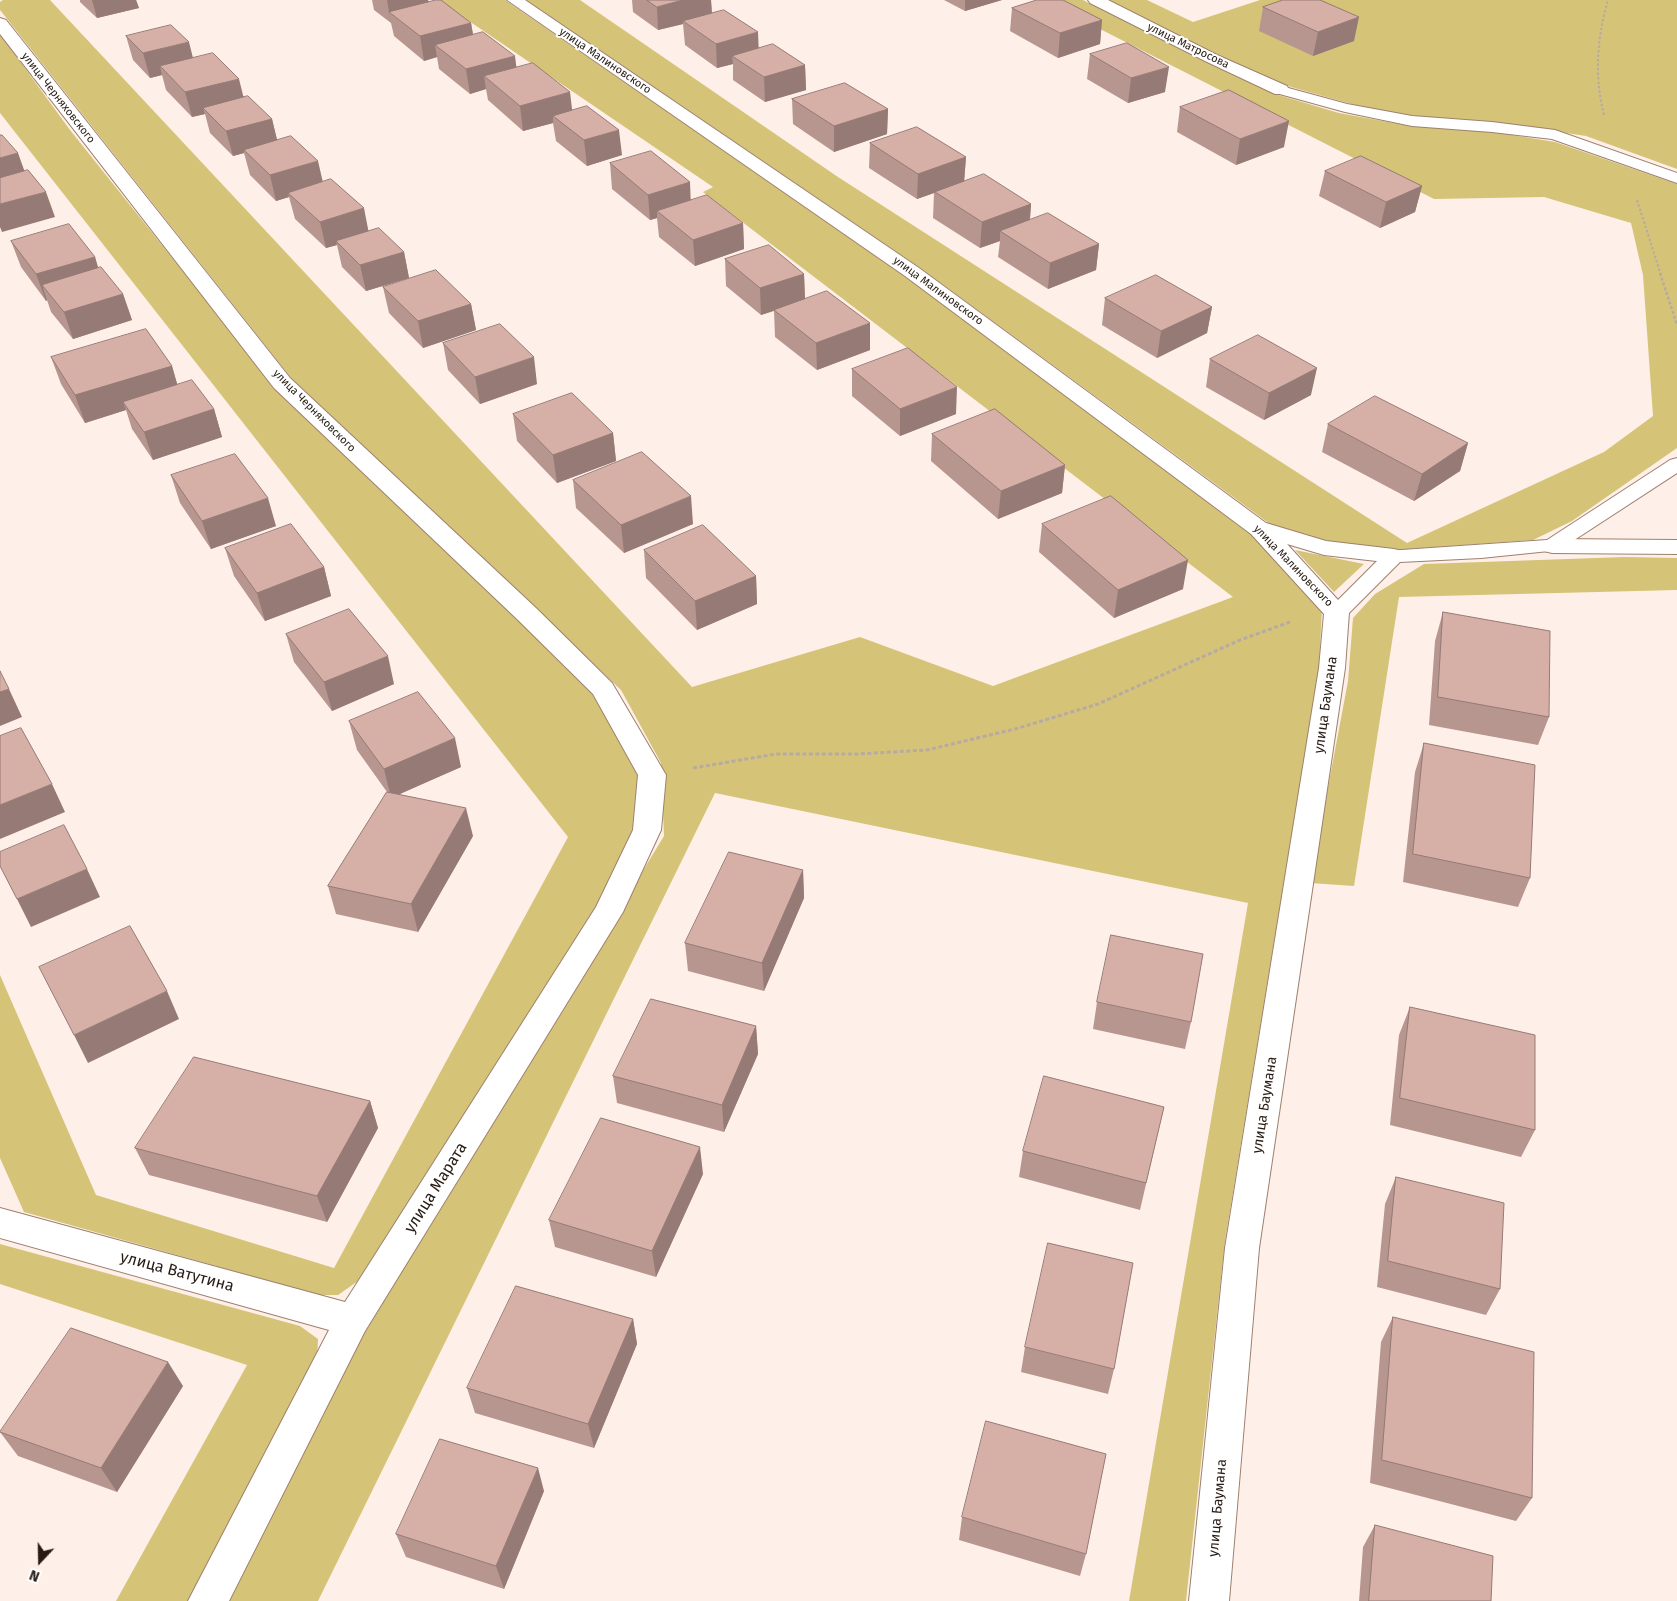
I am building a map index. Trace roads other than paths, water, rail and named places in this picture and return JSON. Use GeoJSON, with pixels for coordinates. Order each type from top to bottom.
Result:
{"type":"FeatureCollection","features":[{"type":"Feature","properties":{"kind":"street","name":"улица Малиновского"},"geometry":{"type":"LineString","coordinates":[[515,0],[912,272],[1260,529],[1337,612]]}},
{"type":"Feature","properties":{"kind":"street","name":"улица Матросова"},"geometry":{"type":"LineString","coordinates":[[1096,0],[1210,58],[1281,90]]}},
{"type":"Feature","properties":{"kind":"street","name":"улица Черняховского"},"geometry":{"type":"LineString","coordinates":[[0,23],[282,383],[527,614],[603,689],[652,775]]}},
{"type":"Feature","properties":{"kind":"street"},"geometry":{"type":"LineString","coordinates":[[1260,529],[1324,548],[1394,556]]}},
{"type":"Feature","properties":{"kind":"street"},"geometry":{"type":"LineString","coordinates":[[1552,546],[1677,547]]}},
{"type":"Feature","properties":{"kind":"street","name":"улица Баумана"},"geometry":{"type":"LineString","coordinates":[[1209,1601],[1242,1248],[1332,668],[1337,612]]}},
{"type":"Feature","properties":{"kind":"street","name":"улица Марата"},"geometry":{"type":"LineString","coordinates":[[208,1601],[353,1320],[608,912],[647,830],[652,775]]}},
{"type":"Feature","properties":{"kind":"street","name":"улица Ватутина"},"geometry":{"type":"LineString","coordinates":[[3,1218],[353,1320]]}},
{"type":"Feature","properties":{"kind":"lane"},"geometry":{"type":"LineString","coordinates":[[1281,90],[1346,108],[1412,121],[1492,127],[1555,135],[1677,178]]}},
{"type":"Feature","properties":{"kind":"lane"},"geometry":{"type":"LineString","coordinates":[[1337,612],[1394,556],[1552,546],[1677,464]]}}]}
